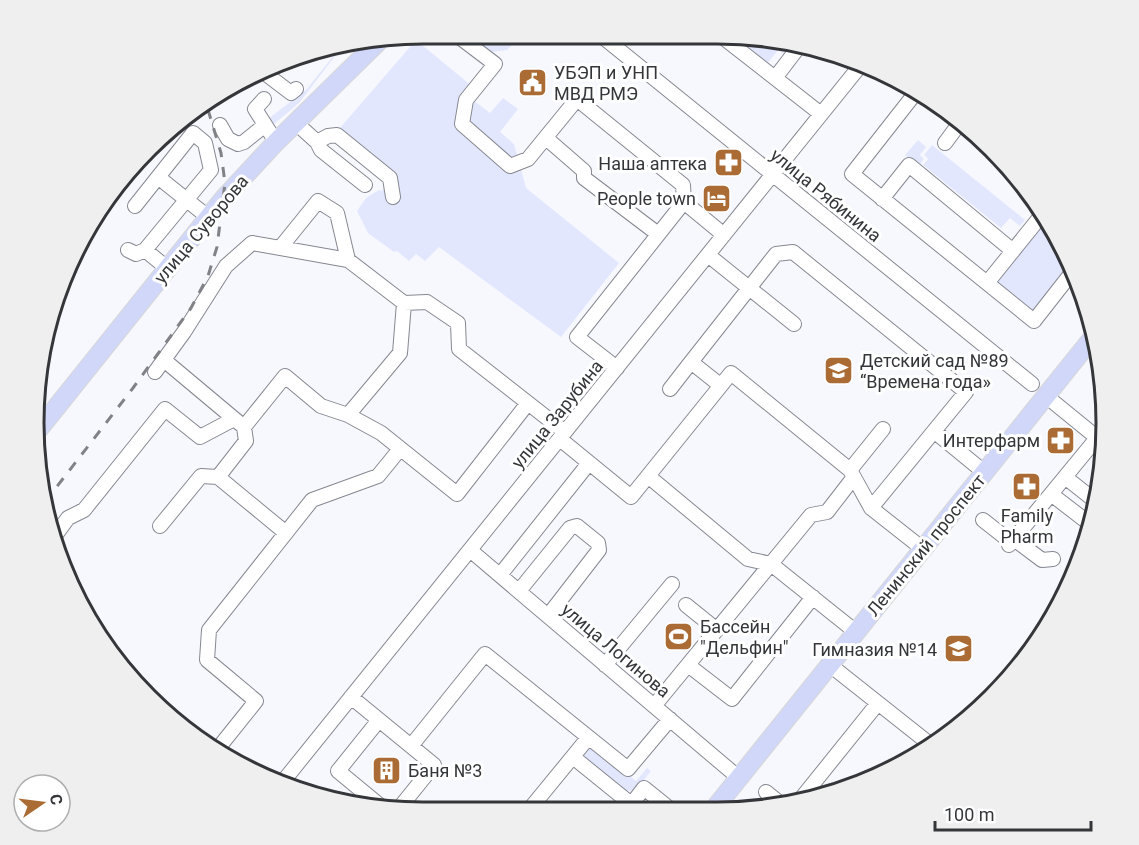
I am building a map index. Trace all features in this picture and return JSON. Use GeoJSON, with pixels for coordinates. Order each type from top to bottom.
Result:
{"type":"FeatureCollection","features":[{"type":"Feature","properties":{"kind":"main road","name":"улица Суворова"},"geometry":{"type":"LineString","coordinates":[[44,423],[208,217],[276,142],[373,47]]}},
{"type":"Feature","properties":{"kind":"main road","name":"Ленинский проспект"},"geometry":{"type":"LineString","coordinates":[[720,802],[984,472],[1039,390],[1087,343]]}},
{"type":"Feature","properties":{"kind":"street"},"geometry":{"type":"LineString","coordinates":[[469,44],[495,64],[466,100],[462,124],[510,166],[528,159],[577,99],[683,185],[684,202],[578,337],[617,368]]}},
{"type":"Feature","properties":{"kind":"street","name":"улица Рябинина"},"geometry":{"type":"LineString","coordinates":[[612,44],[1095,436]]}},
{"type":"Feature","properties":{"kind":"street"},"geometry":{"type":"LineString","coordinates":[[731,44],[821,114]]}},
{"type":"Feature","properties":{"kind":"street"},"geometry":{"type":"LineString","coordinates":[[775,78],[795,52]]}},
{"type":"Feature","properties":{"kind":"street","name":"улица Зарубина"},"geometry":{"type":"LineString","coordinates":[[287,776],[857,70]]}},
{"type":"Feature","properties":{"kind":"street"},"geometry":{"type":"LineString","coordinates":[[269,76],[291,93],[296,89]]}},
{"type":"Feature","properties":{"kind":"street"},"geometry":{"type":"LineString","coordinates":[[912,98],[852,174],[1034,321],[1068,279]]}},
{"type":"Feature","properties":{"kind":"street"},"geometry":{"type":"LineString","coordinates":[[264,99],[255,109],[276,142]]}},
{"type":"Feature","properties":{"kind":"street"},"geometry":{"type":"LineString","coordinates":[[296,123],[317,142],[321,150],[365,185]]}},
{"type":"Feature","properties":{"kind":"street"},"geometry":{"type":"LineString","coordinates":[[220,125],[228,139],[238,144],[244,142],[265,125]]}},
{"type":"Feature","properties":{"kind":"street"},"geometry":{"type":"LineString","coordinates":[[945,142],[955,129]]}},
{"type":"Feature","properties":{"kind":"street"},"geometry":{"type":"LineString","coordinates":[[128,250],[136,254],[145,250],[211,170],[205,143],[193,133],[135,206]]}},
{"type":"Feature","properties":{"kind":"street"},"geometry":{"type":"LineString","coordinates":[[317,142],[328,136],[337,135],[390,178],[393,197]]}},
{"type":"Feature","properties":{"kind":"street"},"geometry":{"type":"LineString","coordinates":[[546,138],[585,171],[584,178],[658,234]]}},
{"type":"Feature","properties":{"kind":"street"},"geometry":{"type":"LineString","coordinates":[[882,198],[909,165],[1013,251]]}},
{"type":"Feature","properties":{"kind":"street"},"geometry":{"type":"LineString","coordinates":[[158,177],[208,217]]}},
{"type":"Feature","properties":{"kind":"street"},"geometry":{"type":"LineString","coordinates":[[280,248],[318,201],[337,213],[348,260]]}},
{"type":"Feature","properties":{"kind":"street"},"geometry":{"type":"LineString","coordinates":[[684,202],[724,235]]}},
{"type":"Feature","properties":{"kind":"street"},"geometry":{"type":"LineString","coordinates":[[987,283],[1037,221]]}},
{"type":"Feature","properties":{"kind":"street"},"geometry":{"type":"LineString","coordinates":[[155,372],[226,266],[252,243],[348,260],[404,303],[427,302],[458,323],[459,350],[528,403],[589,463],[631,497],[730,373],[852,473],[871,508],[923,549]]}},
{"type":"Feature","properties":{"kind":"street"},"geometry":{"type":"LineString","coordinates":[[145,250],[167,268]]}},
{"type":"Feature","properties":{"kind":"street"},"geometry":{"type":"LineString","coordinates":[[670,389],[776,254],[793,252],[966,392],[871,508]]}},
{"type":"Feature","properties":{"kind":"street"},"geometry":{"type":"LineString","coordinates":[[708,255],[794,324]]}},
{"type":"Feature","properties":{"kind":"street"},"geometry":{"type":"LineString","coordinates":[[348,415],[400,353],[404,303]]}},
{"type":"Feature","properties":{"kind":"street"},"geometry":{"type":"LineString","coordinates":[[164,360],[239,423],[246,441],[219,477]]}},
{"type":"Feature","properties":{"kind":"street"},"geometry":{"type":"LineString","coordinates":[[692,362],[720,385]]}},
{"type":"Feature","properties":{"kind":"street"},"geometry":{"type":"LineString","coordinates":[[59,530],[69,518],[84,510],[165,409],[200,437],[239,423],[285,376],[321,406],[348,415],[381,433],[457,494],[528,403]]}},
{"type":"Feature","properties":{"kind":"street"},"geometry":{"type":"LineString","coordinates":[[654,706],[811,515],[827,512],[882,429]]}},
{"type":"Feature","properties":{"kind":"street"},"geometry":{"type":"LineString","coordinates":[[934,431],[984,472]]}},
{"type":"Feature","properties":{"kind":"street"},"geometry":{"type":"LineString","coordinates":[[1011,542],[1095,443]]}},
{"type":"Feature","properties":{"kind":"street"},"geometry":{"type":"LineString","coordinates":[[222,744],[256,701],[207,660],[209,630],[312,500],[378,476],[400,448]]}},
{"type":"Feature","properties":{"kind":"street"},"geometry":{"type":"LineString","coordinates":[[500,575],[589,463]]}},
{"type":"Feature","properties":{"kind":"street"},"geometry":{"type":"LineString","coordinates":[[160,526],[201,476],[219,477],[286,533]]}},
{"type":"Feature","properties":{"kind":"street"},"geometry":{"type":"LineString","coordinates":[[648,476],[748,559],[771,564],[856,632]]}},
{"type":"Feature","properties":{"kind":"street"},"geometry":{"type":"LineString","coordinates":[[1065,477],[1088,495]]}},
{"type":"Feature","properties":{"kind":"street"},"geometry":{"type":"LineString","coordinates":[[1051,494],[1083,519]]}},
{"type":"Feature","properties":{"kind":"street"},"geometry":{"type":"LineString","coordinates":[[983,520],[1011,542],[1042,560],[1053,559]]}},
{"type":"Feature","properties":{"kind":"street"},"geometry":{"type":"LineString","coordinates":[[519,591],[570,528],[576,526],[598,543],[599,550],[548,616]]}},
{"type":"Feature","properties":{"kind":"street","name":"улица Логинова"},"geometry":{"type":"LineString","coordinates":[[470,550],[739,778]]}},
{"type":"Feature","properties":{"kind":"street"},"geometry":{"type":"LineString","coordinates":[[605,664],[672,584]]}},
{"type":"Feature","properties":{"kind":"street"},"geometry":{"type":"LineString","coordinates":[[688,665],[732,699],[813,597]]}},
{"type":"Feature","properties":{"kind":"street"},"geometry":{"type":"LineString","coordinates":[[686,605],[717,630]]}},
{"type":"Feature","properties":{"kind":"street"},"geometry":{"type":"LineString","coordinates":[[411,746],[485,654],[627,769],[670,719]]}},
{"type":"Feature","properties":{"kind":"street"},"geometry":{"type":"LineString","coordinates":[[830,665],[924,740]]}},
{"type":"Feature","properties":{"kind":"street"},"geometry":{"type":"LineString","coordinates":[[354,694],[379,720],[434,765],[405,801]]}},
{"type":"Feature","properties":{"kind":"street"},"geometry":{"type":"LineString","coordinates":[[354,694],[399,728]]}},
{"type":"Feature","properties":{"kind":"street"},"geometry":{"type":"LineString","coordinates":[[808,790],[878,703]]}},
{"type":"Feature","properties":{"kind":"street"},"geometry":{"type":"LineString","coordinates":[[371,798],[338,771],[379,720]]}},
{"type":"Feature","properties":{"kind":"street"},"geometry":{"type":"LineString","coordinates":[[536,802],[588,738]]}},
{"type":"Feature","properties":{"kind":"street"},"geometry":{"type":"LineString","coordinates":[[573,757],[623,802]]}},
{"type":"Feature","properties":{"kind":"street"},"geometry":{"type":"LineString","coordinates":[[633,802],[644,788],[661,802]]}},
{"type":"Feature","properties":{"kind":"street"},"geometry":{"type":"LineString","coordinates":[[766,792],[772,797]]}},
{"type":"Feature","properties":{"kind":"shaded area"},"geometry":{"type":"Polygon","coordinates":[[[413,44],[421,44],[479,92],[473,100],[490,113],[503,98],[518,109],[500,132],[514,144],[526,188],[619,263],[561,337],[439,247],[425,261],[416,254],[409,261],[368,233],[357,211],[366,198],[379,190],[382,191],[394,174],[339,129],[413,44]]]}},
{"type":"Feature","properties":{"kind":"shaded area"},"geometry":{"type":"Polygon","coordinates":[[[480,44],[513,44],[507,50],[491,52],[480,44]]]}},
{"type":"Feature","properties":{"kind":"shaded area"},"geometry":{"type":"Polygon","coordinates":[[[740,44],[788,51],[785,54],[778,50],[767,64],[740,44]]]}},
{"type":"Feature","properties":{"kind":"shaded area"},"geometry":{"type":"Polygon","coordinates":[[[337,53],[299,103],[273,125],[268,119],[306,90],[337,53]]]}},
{"type":"Feature","properties":{"kind":"shaded area"},"geometry":{"type":"Polygon","coordinates":[[[918,140],[926,147],[920,155],[924,159],[919,166],[905,155],[918,140]]]}},
{"type":"Feature","properties":{"kind":"shaded area"},"geometry":{"type":"Polygon","coordinates":[[[932,145],[1025,220],[1020,226],[1010,218],[1001,228],[923,165],[928,159],[924,155],[932,145]]]}},
{"type":"Feature","properties":{"kind":"shaded area"},"geometry":{"type":"Polygon","coordinates":[[[1039,223],[1064,271],[1033,310],[994,279],[1039,223]]]}},
{"type":"Feature","properties":{"kind":"shaded area"},"geometry":{"type":"Polygon","coordinates":[[[590,744],[636,781],[647,768],[651,771],[638,787],[631,791],[624,790],[584,761],[582,754],[590,744]]]}},
{"type":"Feature","properties":{"kind":"railway"},"geometry":{"type":"LineString","coordinates":[[51,495],[191,308],[208,276],[217,247],[225,183],[221,153],[208,110]]}},
{"type":"Feature","properties":{"kind":"place","name":"УБЭП и УНП МВД РМЭ"},"geometry":{"type":"Point","coordinates":[533,82]}},
{"type":"Feature","properties":{"kind":"place","name":"Наша аптека"},"geometry":{"type":"Point","coordinates":[728,163]}},
{"type":"Feature","properties":{"kind":"place","name":"People town"},"geometry":{"type":"Point","coordinates":[717,198]}},
{"type":"Feature","properties":{"kind":"place","name":"Детский сад №89 “Времена года»"},"geometry":{"type":"Point","coordinates":[839,370]}},
{"type":"Feature","properties":{"kind":"place","name":"Интерфарм"},"geometry":{"type":"Point","coordinates":[1061,440]}},
{"type":"Feature","properties":{"kind":"place","name":"Family Pharm"},"geometry":{"type":"Point","coordinates":[1027,486]}},
{"type":"Feature","properties":{"kind":"place","name":"Бассейн \"Дельфин\""},"geometry":{"type":"Point","coordinates":[679,636]}},
{"type":"Feature","properties":{"kind":"place","name":"Гимназия №14"},"geometry":{"type":"Point","coordinates":[958,649]}},
{"type":"Feature","properties":{"kind":"place","name":"Баня №3"},"geometry":{"type":"Point","coordinates":[387,770]}}]}
